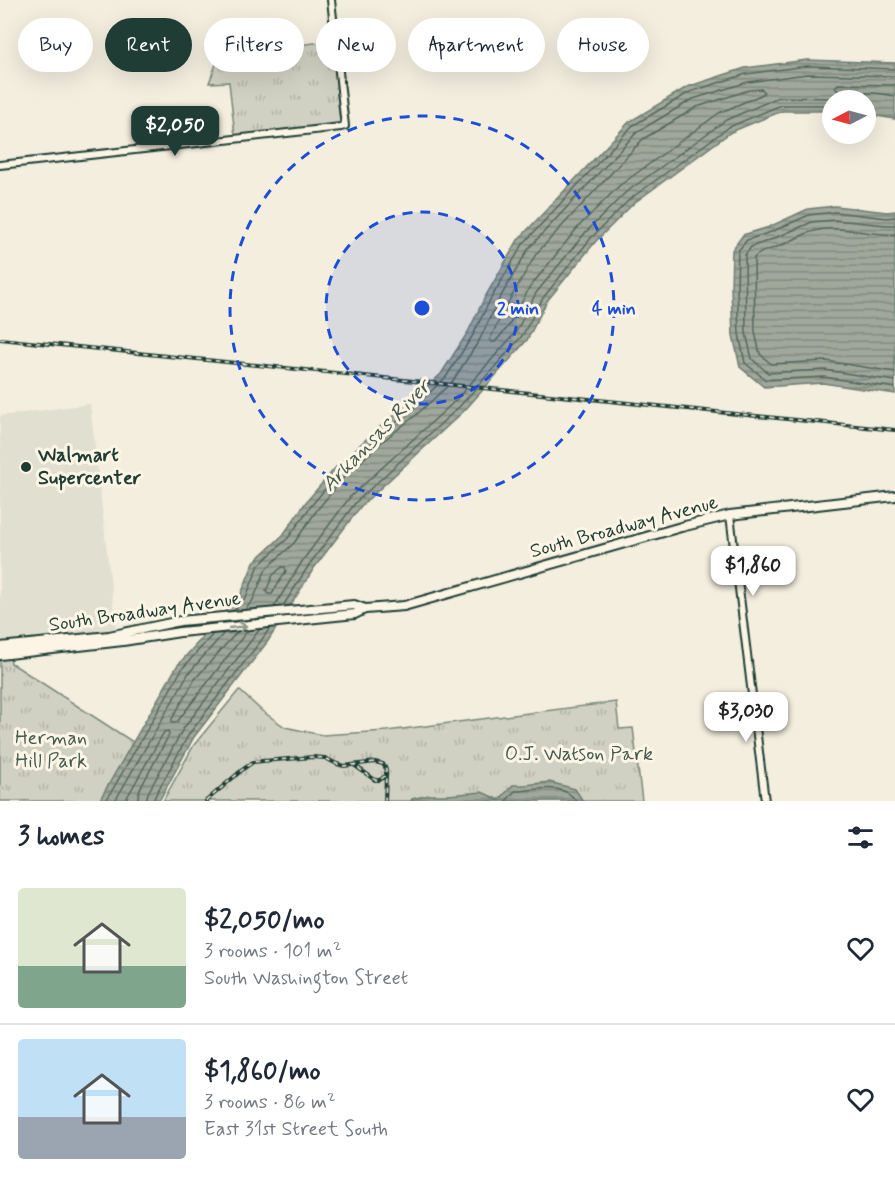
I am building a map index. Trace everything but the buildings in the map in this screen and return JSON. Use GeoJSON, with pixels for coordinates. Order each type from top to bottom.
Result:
{"type":"FeatureCollection","features":[{"type":"Feature","properties":{"kind":"main road","name":"South Broadway Avenue"},"geometry":{"type":"LineString","coordinates":[[0,655],[180,632],[355,614],[365,609],[404,606],[730,515],[895,496]]}},
{"type":"Feature","properties":{"kind":"main road","name":"South Broadway Avenue"},"geometry":{"type":"LineString","coordinates":[[0,647],[109,636],[180,621],[354,605],[365,609]]}},
{"type":"Feature","properties":{"kind":"street"},"geometry":{"type":"LineString","coordinates":[[0,165],[341,128],[345,126],[331,0]]}},
{"type":"Feature","properties":{"kind":"street"},"geometry":{"type":"LineString","coordinates":[[730,515],[765,801]]}},
{"type":"Feature","properties":{"kind":"shaded area"},"geometry":{"type":"Polygon","coordinates":[[[90,404],[116,630],[0,645],[0,416],[90,404]]]}},
{"type":"Feature","properties":{"kind":"green space"},"geometry":{"type":"Polygon","coordinates":[[[316,43],[316,72],[335,72],[340,122],[334,126],[235,136],[229,82],[209,83],[213,72],[304,72],[304,44],[316,43]]]}},
{"type":"Feature","properties":{"kind":"green space","name":"Herman Hill Park"},"geometry":{"type":"Polygon","coordinates":[[[10,657],[11,663],[133,742],[100,801],[0,801],[0,658],[10,657]]]}},
{"type":"Feature","properties":{"kind":"green space","name":"O.J. Watson Park"},"geometry":{"type":"Polygon","coordinates":[[[239,690],[262,711],[285,727],[322,735],[387,731],[616,702],[619,729],[633,728],[642,801],[163,801],[194,745],[239,690]]]}},
{"type":"Feature","properties":{"kind":"water","name":"Arkansas River"},"geometry":{"type":"Polygon","coordinates":[[[807,60],[895,63],[895,119],[876,116],[876,90],[822,90],[822,111],[782,111],[731,132],[634,203],[596,241],[547,301],[527,340],[465,410],[361,506],[314,568],[268,641],[194,737],[159,801],[99,801],[177,666],[241,594],[254,562],[283,535],[306,502],[337,466],[441,374],[468,332],[518,240],[629,122],[687,87],[745,68],[807,60]]]}},
{"type":"Feature","properties":{"kind":"water"},"geometry":{"type":"Polygon","coordinates":[[[835,206],[895,211],[895,394],[823,383],[764,387],[740,367],[733,335],[732,250],[743,235],[769,227],[808,209],[835,206]]]}},
{"type":"Feature","properties":{"kind":"water"},"geometry":{"type":"Polygon","coordinates":[[[549,782],[575,789],[583,801],[411,801],[429,795],[482,792],[499,800],[513,785],[549,782]]]}},
{"type":"Feature","properties":{"kind":"railway"},"geometry":{"type":"LineString","coordinates":[[0,339],[895,430]]}},
{"type":"Feature","properties":{"kind":"railway"},"geometry":{"type":"LineString","coordinates":[[206,801],[253,762],[313,757],[325,758],[344,766],[375,762],[383,764],[386,775],[380,780],[375,780],[354,765]]}},
{"type":"Feature","properties":{"kind":"railway"},"geometry":{"type":"LineString","coordinates":[[385,801],[386,775]]}},
{"type":"Feature","properties":{"kind":"place","name":"Walmart Supercenter"},"geometry":{"type":"Point","coordinates":[26,467]}}]}
